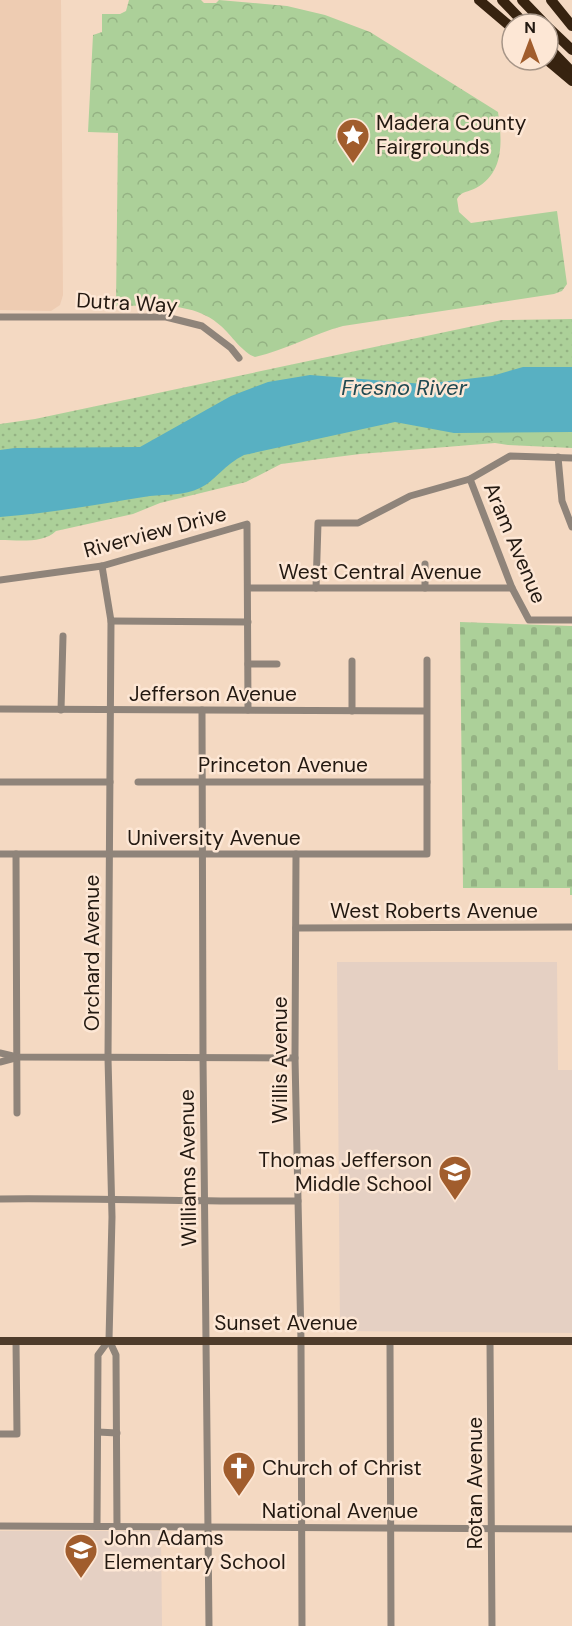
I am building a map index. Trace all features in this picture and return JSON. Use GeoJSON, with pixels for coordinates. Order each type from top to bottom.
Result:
{"type":"FeatureCollection","features":[{"type":"Feature","properties":{"kind":"highway"},"geometry":{"type":"LineString","coordinates":[[479,0],[500,18]]}},
{"type":"Feature","properties":{"kind":"highway"},"geometry":{"type":"LineString","coordinates":[[502,0],[514,12]]}},
{"type":"Feature","properties":{"kind":"highway"},"geometry":{"type":"LineString","coordinates":[[522,0],[534,12]]}},
{"type":"Feature","properties":{"kind":"highway"},"geometry":{"type":"LineString","coordinates":[[552,0],[572,26]]}},
{"type":"Feature","properties":{"kind":"highway"},"geometry":{"type":"LineString","coordinates":[[560,38],[572,50]]}},
{"type":"Feature","properties":{"kind":"highway"},"geometry":{"type":"LineString","coordinates":[[560,60],[572,72]]}},
{"type":"Feature","properties":{"kind":"highway"},"geometry":{"type":"LineString","coordinates":[[560,71],[572,81]]}},
{"type":"Feature","properties":{"kind":"main road","name":"Sunset Avenue"},"geometry":{"type":"LineString","coordinates":[[0,1341],[572,1341]]}},
{"type":"Feature","properties":{"kind":"street","name":"Dutra Way"},"geometry":{"type":"LineString","coordinates":[[0,317],[166,317],[202,326],[231,348],[239,358]]}},
{"type":"Feature","properties":{"kind":"street"},"geometry":{"type":"LineString","coordinates":[[316,588],[318,523],[358,523],[410,496],[470,479],[510,456],[572,458]]}},
{"type":"Feature","properties":{"kind":"street"},"geometry":{"type":"LineString","coordinates":[[558,457],[562,501],[572,527]]}},
{"type":"Feature","properties":{"kind":"street","name":"Aram Avenue"},"geometry":{"type":"LineString","coordinates":[[470,479],[512,588],[529,620],[572,620]]}},
{"type":"Feature","properties":{"kind":"street","name":"Riverview Drive"},"geometry":{"type":"LineString","coordinates":[[0,580],[102,566],[247,524],[248,588]]}},
{"type":"Feature","properties":{"kind":"street"},"geometry":{"type":"LineString","coordinates":[[425,564],[425,588]]}},
{"type":"Feature","properties":{"kind":"street","name":"Orchard Avenue"},"geometry":{"type":"LineString","coordinates":[[102,566],[111,621],[109,1340]]}},
{"type":"Feature","properties":{"kind":"street"},"geometry":{"type":"LineString","coordinates":[[248,588],[248,710]]}},
{"type":"Feature","properties":{"kind":"street","name":"West Central Avenue"},"geometry":{"type":"LineString","coordinates":[[248,588],[512,588]]}},
{"type":"Feature","properties":{"kind":"street"},"geometry":{"type":"LineString","coordinates":[[111,621],[248,622]]}},
{"type":"Feature","properties":{"kind":"street"},"geometry":{"type":"LineString","coordinates":[[61,710],[63,636]]}},
{"type":"Feature","properties":{"kind":"street"},"geometry":{"type":"LineString","coordinates":[[427,660],[427,782]]}},
{"type":"Feature","properties":{"kind":"street"},"geometry":{"type":"LineString","coordinates":[[352,661],[352,711]]}},
{"type":"Feature","properties":{"kind":"street"},"geometry":{"type":"LineString","coordinates":[[248,663],[277,664]]}},
{"type":"Feature","properties":{"kind":"street","name":"Jefferson Avenue"},"geometry":{"type":"LineString","coordinates":[[0,709],[426,711]]}},
{"type":"Feature","properties":{"kind":"street","name":"Williams Avenue"},"geometry":{"type":"LineString","coordinates":[[202,710],[209,1626]]}},
{"type":"Feature","properties":{"kind":"street"},"geometry":{"type":"LineString","coordinates":[[0,782],[110,782]]}},
{"type":"Feature","properties":{"kind":"street","name":"Princeton Avenue"},"geometry":{"type":"LineString","coordinates":[[138,782],[427,782]]}},
{"type":"Feature","properties":{"kind":"street","name":"University Avenue"},"geometry":{"type":"LineString","coordinates":[[0,854],[428,854],[427,782]]}},
{"type":"Feature","properties":{"kind":"street","name":"Willis Avenue"},"geometry":{"type":"LineString","coordinates":[[296,854],[295,1058],[301,1341],[302,1626]]}},
{"type":"Feature","properties":{"kind":"street"},"geometry":{"type":"LineString","coordinates":[[16,855],[17,1113]]}},
{"type":"Feature","properties":{"kind":"street","name":"West Roberts Avenue"},"geometry":{"type":"LineString","coordinates":[[296,928],[572,927]]}},
{"type":"Feature","properties":{"kind":"street"},"geometry":{"type":"LineString","coordinates":[[0,1053],[17,1057],[295,1058]]}},
{"type":"Feature","properties":{"kind":"street"},"geometry":{"type":"LineString","coordinates":[[0,1062],[17,1057]]}},
{"type":"Feature","properties":{"kind":"street"},"geometry":{"type":"LineString","coordinates":[[0,1199],[298,1202]]}},
{"type":"Feature","properties":{"kind":"street"},"geometry":{"type":"LineString","coordinates":[[98,1526],[98,1355],[109,1340],[116,1355],[117,1526]]}},
{"type":"Feature","properties":{"kind":"street"},"geometry":{"type":"LineString","coordinates":[[0,1434],[17,1434],[16,1341]]}},
{"type":"Feature","properties":{"kind":"street"},"geometry":{"type":"LineString","coordinates":[[390,1341],[391,1626]]}},
{"type":"Feature","properties":{"kind":"street","name":"Rotan Avenue"},"geometry":{"type":"LineString","coordinates":[[490,1341],[492,1626]]}},
{"type":"Feature","properties":{"kind":"street"},"geometry":{"type":"LineString","coordinates":[[98,1432],[117,1432]]}},
{"type":"Feature","properties":{"kind":"street","name":"National Avenue"},"geometry":{"type":"LineString","coordinates":[[0,1526],[572,1529]]}},
{"type":"Feature","properties":{"kind":"shaded area"},"geometry":{"type":"Polygon","coordinates":[[[0,0],[61,0],[63,295],[60,305],[51,311],[0,310],[0,0]]]}},
{"type":"Feature","properties":{"kind":"shaded area","name":"Thomas Jefferson Middle School"},"geometry":{"type":"Polygon","coordinates":[[[337,962],[557,962],[558,1070],[572,1070],[572,1333],[340,1331],[337,962]]]}},
{"type":"Feature","properties":{"kind":"shaded area","name":"John Adams Elementary School"},"geometry":{"type":"Polygon","coordinates":[[[0,1531],[161,1531],[162,1626],[0,1626],[0,1531]]]}},
{"type":"Feature","properties":{"kind":"green space"},"geometry":{"type":"Polygon","coordinates":[[[129,0],[201,0],[204,3],[216,3],[219,0],[287,6],[325,15],[370,32],[498,112],[500,144],[497,164],[485,181],[459,196],[457,199],[459,212],[471,223],[557,211],[567,284],[562,291],[554,294],[343,326],[255,357],[242,348],[221,326],[198,312],[171,306],[116,306],[118,133],[88,132],[93,35],[102,32],[102,14],[120,14],[126,11],[129,0]]]}},
{"type":"Feature","properties":{"kind":"green space"},"geometry":{"type":"Polygon","coordinates":[[[572,319],[572,448],[495,443],[360,454],[281,464],[246,482],[160,503],[133,514],[56,531],[37,540],[0,540],[0,424],[35,419],[502,320],[572,319]]]}},
{"type":"Feature","properties":{"kind":"green space"},"geometry":{"type":"Polygon","coordinates":[[[572,400],[572,446],[493,441],[471,442],[462,407],[572,400]]]}},
{"type":"Feature","properties":{"kind":"green space"},"geometry":{"type":"Polygon","coordinates":[[[460,622],[572,626],[572,895],[570,895],[570,888],[463,888],[460,622]]]}},
{"type":"Feature","properties":{"kind":"water","name":"Fresno River"},"geometry":{"type":"Polygon","coordinates":[[[523,367],[572,367],[572,432],[454,433],[395,422],[244,455],[194,491],[0,517],[0,450],[140,447],[231,396],[268,382],[310,375],[424,384],[492,376],[523,367]]]}},
{"type":"Feature","properties":{"kind":"place","name":"Madera County Fairgrounds"},"geometry":{"type":"Point","coordinates":[353,164]}},
{"type":"Feature","properties":{"kind":"place","name":"Thomas Jefferson Middle School"},"geometry":{"type":"Point","coordinates":[455,1201]}},
{"type":"Feature","properties":{"kind":"place","name":"Church of Christ"},"geometry":{"type":"Point","coordinates":[239,1497]}},
{"type":"Feature","properties":{"kind":"place","name":"John Adams Elementary School"},"geometry":{"type":"Point","coordinates":[81,1579]}}]}
